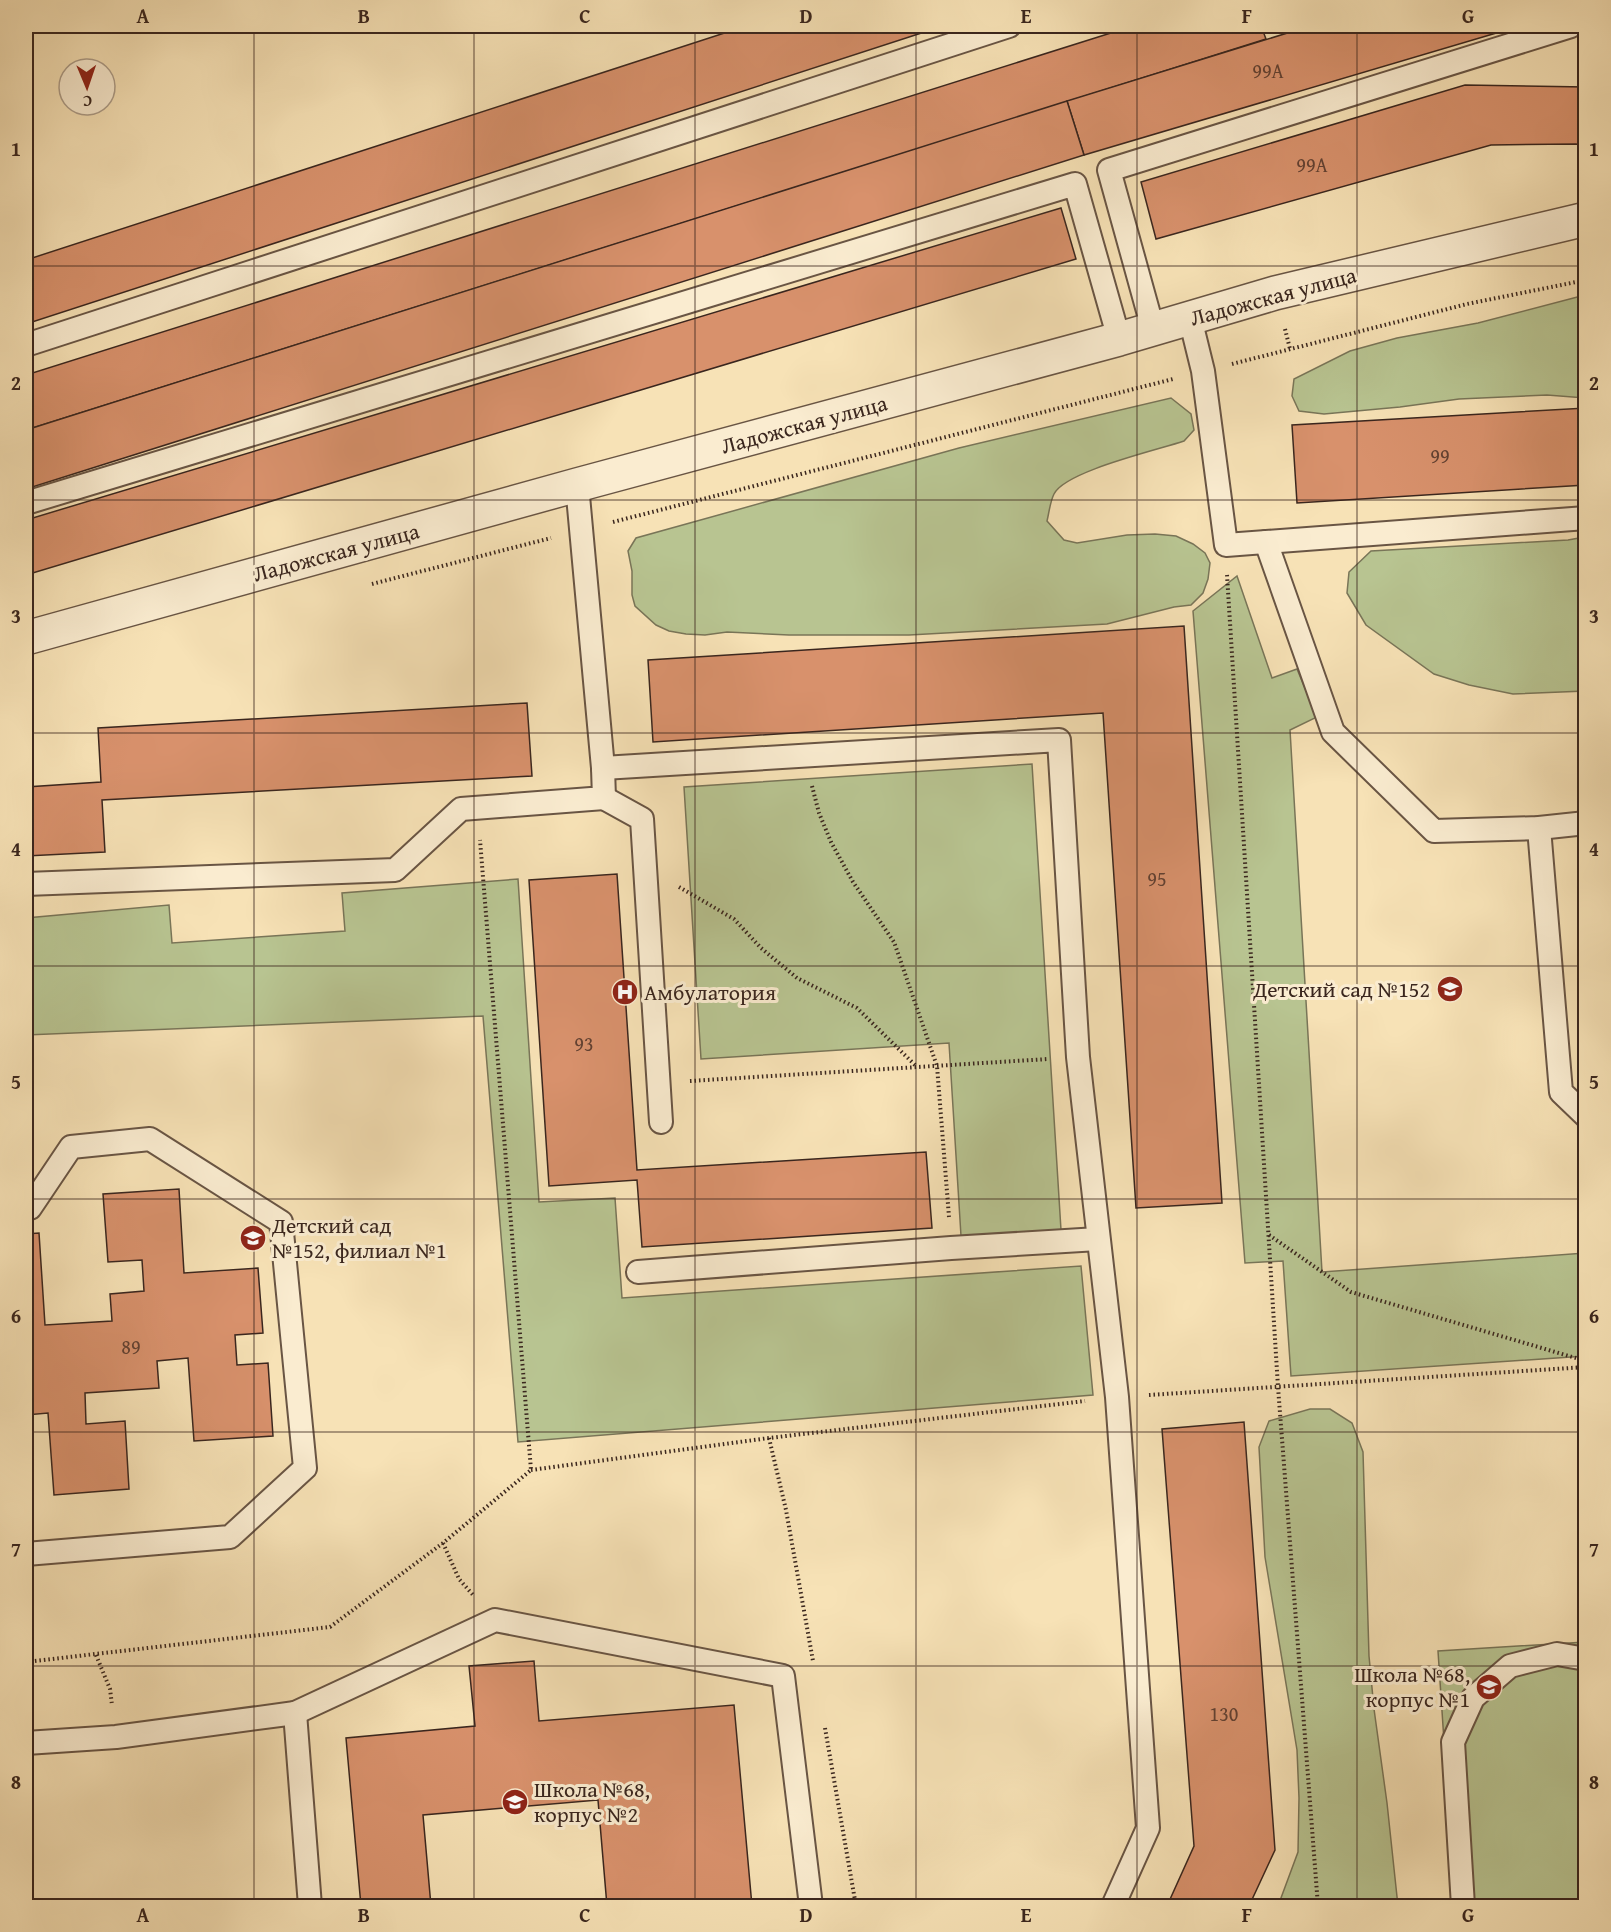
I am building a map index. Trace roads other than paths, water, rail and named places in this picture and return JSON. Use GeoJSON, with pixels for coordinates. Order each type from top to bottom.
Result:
{"type":"FeatureCollection","features":[{"type":"Feature","properties":{"kind":"street","name":"Ладожская улица"},"geometry":{"type":"LineString","coordinates":[[26,638],[577,485],[1119,339],[1275,293],[1586,219]]}},
{"type":"Feature","properties":{"kind":"lane"},"geometry":{"type":"LineString","coordinates":[[26,345],[1009,26]]}},
{"type":"Feature","properties":{"kind":"lane"},"geometry":{"type":"LineString","coordinates":[[1154,329],[1109,170],[1571,26]]}},
{"type":"Feature","properties":{"kind":"lane"},"geometry":{"type":"LineString","coordinates":[[26,503],[1075,184],[1119,339]]}},
{"type":"Feature","properties":{"kind":"lane"},"geometry":{"type":"LineString","coordinates":[[1190,318],[1203,371],[1226,545],[1586,518]]}},
{"type":"Feature","properties":{"kind":"lane"},"geometry":{"type":"LineString","coordinates":[[577,485],[604,798]]}},
{"type":"Feature","properties":{"kind":"lane"},"geometry":{"type":"LineString","coordinates":[[1266,542],[1333,732],[1434,831],[1539,828],[1586,823]]}},
{"type":"Feature","properties":{"kind":"lane"},"geometry":{"type":"LineString","coordinates":[[603,768],[1059,740],[1078,1057],[1117,1397],[1148,1828],[1113,1906]]}},
{"type":"Feature","properties":{"kind":"lane"},"geometry":{"type":"LineString","coordinates":[[26,884],[395,870],[461,809],[604,798],[642,819],[661,1122]]}},
{"type":"Feature","properties":{"kind":"lane"},"geometry":{"type":"LineString","coordinates":[[1539,828],[1561,1092],[1586,1116]]}},
{"type":"Feature","properties":{"kind":"lane"},"geometry":{"type":"LineString","coordinates":[[26,1209],[30,1208],[71,1147],[150,1139],[282,1222],[304,1468],[230,1537],[26,1554]]}},
{"type":"Feature","properties":{"kind":"lane"},"geometry":{"type":"LineString","coordinates":[[638,1272],[1098,1239]]}},
{"type":"Feature","properties":{"kind":"lane"},"geometry":{"type":"LineString","coordinates":[[26,1743],[116,1737],[295,1713],[495,1620],[783,1676],[811,1906]]}},
{"type":"Feature","properties":{"kind":"lane"},"geometry":{"type":"LineString","coordinates":[[1463,1906],[1453,1742],[1473,1698],[1510,1666],[1557,1654],[1586,1659]]}},
{"type":"Feature","properties":{"kind":"lane"},"geometry":{"type":"LineString","coordinates":[[295,1713],[310,1906]]}},
{"type":"Feature","properties":{"kind":"place","name":"Детский сад №152"},"geometry":{"type":"Point","coordinates":[1450,989]}},
{"type":"Feature","properties":{"kind":"place","name":"Амбулатория"},"geometry":{"type":"Point","coordinates":[625,992]}},
{"type":"Feature","properties":{"kind":"place","name":"Детский сад №152, филиал №1"},"geometry":{"type":"Point","coordinates":[253,1238]}},
{"type":"Feature","properties":{"kind":"place","name":"Школа №68, корпус №1"},"geometry":{"type":"Point","coordinates":[1489,1687]}},
{"type":"Feature","properties":{"kind":"place","name":"Школа №68, корпус №2"},"geometry":{"type":"Point","coordinates":[515,1802]}}]}
